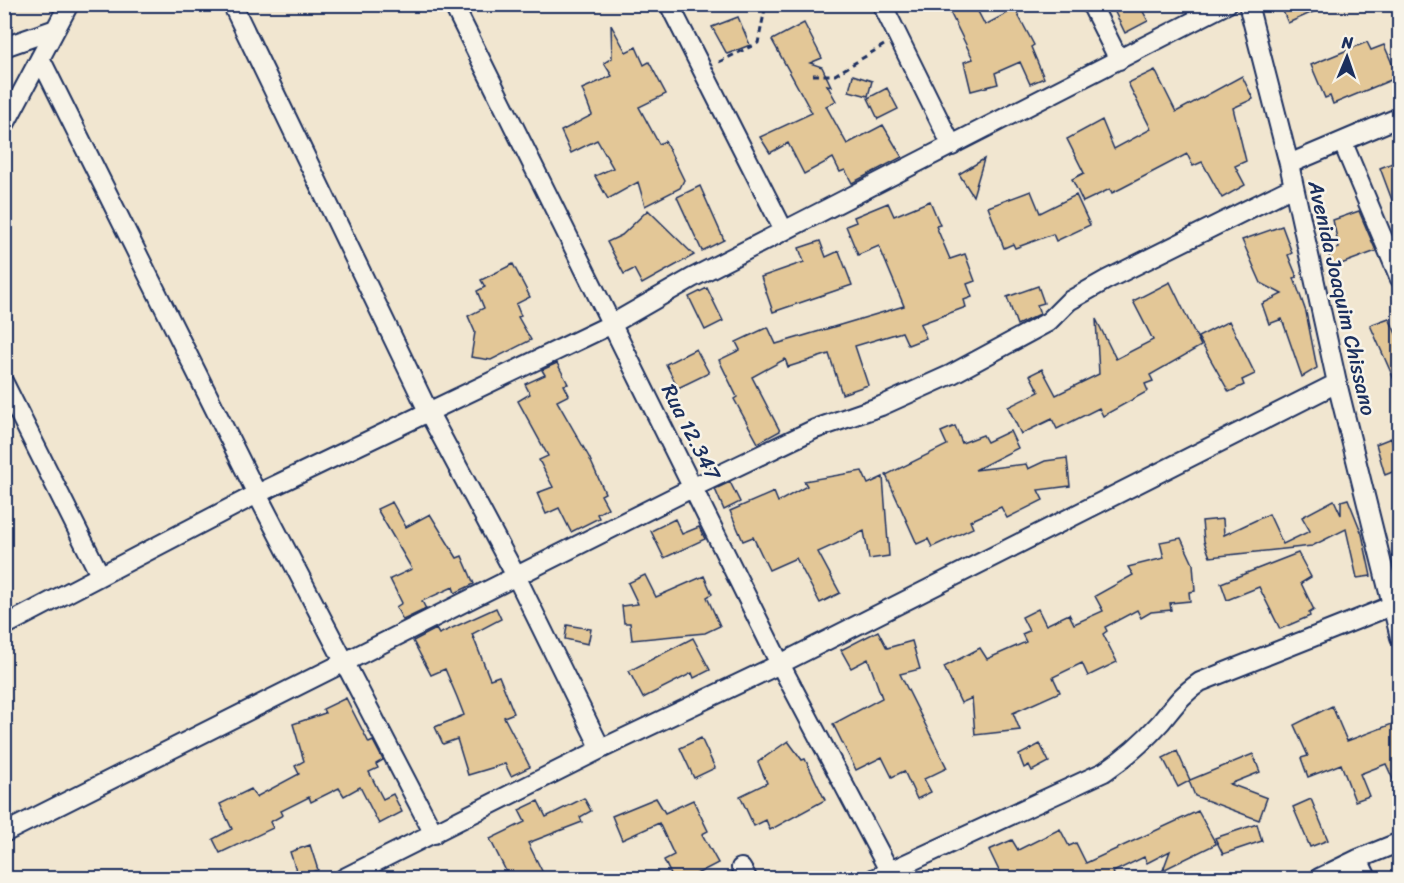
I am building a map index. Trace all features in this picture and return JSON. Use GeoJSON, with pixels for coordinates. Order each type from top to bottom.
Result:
{"type":"FeatureCollection","features":[{"type":"Feature","properties":{"kind":"street"},"geometry":{"type":"LineString","coordinates":[[4,126],[53,30],[69,4]]}},
{"type":"Feature","properties":{"kind":"street"},"geometry":{"type":"LineString","coordinates":[[232,4],[429,413],[516,576],[601,749]]}},
{"type":"Feature","properties":{"kind":"street","name":"Rua 12.347"},"geometry":{"type":"LineString","coordinates":[[453,4],[886,876]]}},
{"type":"Feature","properties":{"kind":"street"},"geometry":{"type":"LineString","coordinates":[[669,4],[784,231]]}},
{"type":"Feature","properties":{"kind":"street"},"geometry":{"type":"LineString","coordinates":[[882,4],[952,146]]}},
{"type":"Feature","properties":{"kind":"street"},"geometry":{"type":"LineString","coordinates":[[1091,4],[1119,60]]}},
{"type":"Feature","properties":{"kind":"street"},"geometry":{"type":"LineString","coordinates":[[4,626],[257,494],[612,324],[692,278],[1227,4]]}},
{"type":"Feature","properties":{"kind":"street","name":"Avenida Joaquim Chissano"},"geometry":{"type":"LineString","coordinates":[[1248,4],[1289,164],[1337,382],[1400,637]]}},
{"type":"Feature","properties":{"kind":"street"},"geometry":{"type":"LineString","coordinates":[[4,47],[53,30]]}},
{"type":"Feature","properties":{"kind":"street"},"geometry":{"type":"LineString","coordinates":[[40,58],[257,494],[434,834]]}},
{"type":"Feature","properties":{"kind":"street"},"geometry":{"type":"LineString","coordinates":[[1289,164],[1400,117]]}},
{"type":"Feature","properties":{"kind":"street"},"geometry":{"type":"LineString","coordinates":[[1343,143],[1400,279]]}},
{"type":"Feature","properties":{"kind":"street"},"geometry":{"type":"LineString","coordinates":[[4,832],[694,487],[815,429],[881,406],[952,374],[1048,321],[1069,301],[1106,280],[1293,187]]}},
{"type":"Feature","properties":{"kind":"street"},"geometry":{"type":"LineString","coordinates":[[344,879],[601,749],[780,664],[1337,382]]}},
{"type":"Feature","properties":{"kind":"street"},"geometry":{"type":"LineString","coordinates":[[4,383],[100,575]]}},
{"type":"Feature","properties":{"kind":"street"},"geometry":{"type":"LineString","coordinates":[[886,876],[1104,772],[1126,757],[1161,722],[1179,696],[1200,682],[1391,606]]}},
{"type":"Feature","properties":{"kind":"street"},"geometry":{"type":"LineString","coordinates":[[1319,879],[1358,859],[1400,842]]}},
{"type":"Feature","properties":{"kind":"street"},"geometry":{"type":"LineString","coordinates":[[1358,859],[1367,879]]}},
{"type":"Feature","properties":{"kind":"path"},"geometry":{"type":"LineString","coordinates":[[702,71],[758,44],[766,4]]}},
{"type":"Feature","properties":{"kind":"path"},"geometry":{"type":"LineString","coordinates":[[813,75],[835,75],[897,36]]}},
{"type":"Feature","properties":{"kind":"building"},"geometry":{"type":"Polygon","coordinates":[[[946,4],[974,4],[985,25],[1015,9],[1034,45],[1031,47],[1044,78],[1030,84],[1020,62],[995,73],[998,84],[971,91],[964,62],[973,59],[946,4]]]}},
{"type":"Feature","properties":{"kind":"building"},"geometry":{"type":"Polygon","coordinates":[[[1111,4],[1139,4],[1148,21],[1125,33],[1111,4]]]}},
{"type":"Feature","properties":{"kind":"building"},"geometry":{"type":"Polygon","coordinates":[[[1280,4],[1331,4],[1288,23],[1280,4]]]}},
{"type":"Feature","properties":{"kind":"building"},"geometry":{"type":"Polygon","coordinates":[[[738,17],[750,45],[727,54],[712,27],[738,17]]]}},
{"type":"Feature","properties":{"kind":"building"},"geometry":{"type":"Polygon","coordinates":[[[804,23],[822,58],[810,63],[822,67],[831,86],[827,85],[836,101],[826,106],[847,144],[883,125],[902,157],[852,183],[845,170],[840,172],[833,158],[804,174],[788,143],[770,153],[760,137],[812,113],[772,40],[804,23]]]}},
{"type":"Feature","properties":{"kind":"building"},"geometry":{"type":"Polygon","coordinates":[[[611,25],[626,52],[636,47],[644,65],[649,62],[666,94],[639,107],[659,144],[665,141],[684,180],[680,188],[645,206],[638,182],[608,199],[595,176],[613,168],[597,140],[571,153],[561,131],[592,115],[582,89],[612,76],[604,63],[612,58],[611,25]]]}},
{"type":"Feature","properties":{"kind":"building"},"geometry":{"type":"Polygon","coordinates":[[[1367,42],[1371,50],[1384,45],[1398,77],[1333,104],[1330,96],[1325,98],[1311,65],[1367,42]]]}},
{"type":"Feature","properties":{"kind":"building"},"geometry":{"type":"Polygon","coordinates":[[[1155,70],[1176,112],[1242,76],[1253,99],[1233,108],[1246,161],[1235,166],[1245,185],[1222,198],[1202,162],[1193,166],[1187,154],[1112,193],[1110,189],[1083,202],[1072,179],[1084,173],[1067,139],[1102,120],[1114,149],[1151,129],[1128,83],[1155,70]]]}},
{"type":"Feature","properties":{"kind":"building"},"geometry":{"type":"Polygon","coordinates":[[[853,75],[872,81],[868,96],[849,91],[853,75]]]}},
{"type":"Feature","properties":{"kind":"building"},"geometry":{"type":"Polygon","coordinates":[[[887,88],[898,109],[878,119],[868,98],[887,88]]]}},
{"type":"Feature","properties":{"kind":"building"},"geometry":{"type":"Polygon","coordinates":[[[984,159],[973,196],[959,174],[984,159]]]}},
{"type":"Feature","properties":{"kind":"building"},"geometry":{"type":"Polygon","coordinates":[[[1400,160],[1400,216],[1398,216],[1380,168],[1400,160]]]}},
{"type":"Feature","properties":{"kind":"building"},"geometry":{"type":"Polygon","coordinates":[[[700,186],[724,240],[702,251],[677,197],[700,186]]]}},
{"type":"Feature","properties":{"kind":"building"},"geometry":{"type":"Polygon","coordinates":[[[1031,191],[1040,213],[1076,195],[1090,225],[1056,241],[1053,234],[1015,248],[1013,244],[1004,248],[988,207],[1031,191]]]}},
{"type":"Feature","properties":{"kind":"building"},"geometry":{"type":"Polygon","coordinates":[[[930,201],[940,225],[936,226],[950,259],[965,254],[975,281],[967,284],[972,297],[964,300],[966,307],[920,324],[926,338],[908,345],[902,332],[855,346],[868,385],[842,394],[829,354],[788,367],[785,359],[752,377],[780,431],[758,443],[734,399],[737,397],[719,360],[740,350],[736,342],[768,327],[776,344],[904,306],[879,246],[858,255],[846,226],[856,222],[854,217],[888,203],[894,216],[930,201]]]}},
{"type":"Feature","properties":{"kind":"building"},"geometry":{"type":"Polygon","coordinates":[[[648,210],[694,255],[642,284],[634,269],[624,274],[607,242],[622,235],[648,210]]]}},
{"type":"Feature","properties":{"kind":"building"},"geometry":{"type":"Polygon","coordinates":[[[1359,211],[1376,251],[1333,267],[1328,252],[1339,248],[1333,220],[1359,211]]]}},
{"type":"Feature","properties":{"kind":"building"},"geometry":{"type":"Polygon","coordinates":[[[1282,226],[1292,253],[1288,255],[1297,277],[1294,278],[1306,312],[1317,368],[1302,377],[1282,319],[1269,324],[1262,304],[1282,294],[1261,283],[1242,240],[1282,226]]]}},
{"type":"Feature","properties":{"kind":"building"},"geometry":{"type":"Polygon","coordinates":[[[820,241],[826,257],[839,251],[852,285],[773,312],[761,277],[804,262],[799,248],[820,241]]]}},
{"type":"Feature","properties":{"kind":"building"},"geometry":{"type":"Polygon","coordinates":[[[513,264],[530,297],[516,304],[521,316],[518,317],[531,340],[491,360],[471,357],[475,332],[468,316],[484,308],[477,291],[485,287],[481,280],[513,264]]]}},
{"type":"Feature","properties":{"kind":"building"},"geometry":{"type":"Polygon","coordinates":[[[1170,282],[1201,346],[1150,375],[1153,381],[1145,384],[1148,391],[1103,416],[1099,408],[1057,429],[1052,419],[1021,434],[1008,407],[1039,392],[1030,375],[1042,369],[1056,395],[1099,374],[1096,319],[1116,359],[1153,340],[1133,301],[1170,282]]]}},
{"type":"Feature","properties":{"kind":"building"},"geometry":{"type":"Polygon","coordinates":[[[1038,286],[1044,303],[1037,305],[1040,314],[1017,325],[1007,297],[1038,286]]]}},
{"type":"Feature","properties":{"kind":"building"},"geometry":{"type":"Polygon","coordinates":[[[707,288],[723,321],[705,330],[689,297],[707,288]]]}},
{"type":"Feature","properties":{"kind":"building"},"geometry":{"type":"Polygon","coordinates":[[[1389,318],[1400,343],[1400,393],[1370,325],[1389,318]]]}},
{"type":"Feature","properties":{"kind":"building"},"geometry":{"type":"Polygon","coordinates":[[[1229,321],[1255,374],[1242,380],[1244,385],[1229,392],[1198,337],[1229,321]]]}},
{"type":"Feature","properties":{"kind":"building"},"geometry":{"type":"Polygon","coordinates":[[[696,349],[709,373],[678,388],[666,364],[696,349]]]}},
{"type":"Feature","properties":{"kind":"building"},"geometry":{"type":"Polygon","coordinates":[[[557,363],[568,384],[564,385],[569,395],[557,401],[589,457],[605,493],[601,495],[608,508],[597,514],[599,518],[571,532],[559,508],[546,514],[537,493],[553,487],[539,460],[548,456],[518,401],[530,394],[525,384],[545,375],[542,370],[557,363]]]}},
{"type":"Feature","properties":{"kind":"building"},"geometry":{"type":"Polygon","coordinates":[[[955,426],[962,443],[983,435],[987,442],[1010,431],[1018,448],[975,470],[1026,464],[1028,469],[1045,461],[1067,458],[1070,486],[1038,490],[1043,500],[1007,518],[1001,507],[970,521],[973,528],[932,547],[928,539],[917,544],[886,475],[947,445],[941,432],[955,426]]]}},
{"type":"Feature","properties":{"kind":"building"},"geometry":{"type":"Polygon","coordinates":[[[1391,438],[1393,445],[1400,442],[1400,469],[1385,475],[1376,444],[1391,438]]]}},
{"type":"Feature","properties":{"kind":"building"},"geometry":{"type":"Polygon","coordinates":[[[862,471],[868,484],[883,477],[889,556],[869,559],[864,531],[818,552],[840,593],[820,603],[796,558],[769,570],[753,537],[743,541],[730,511],[774,492],[778,502],[807,486],[804,481],[862,471]]]}},
{"type":"Feature","properties":{"kind":"building"},"geometry":{"type":"Polygon","coordinates":[[[730,482],[740,502],[724,510],[715,489],[730,482]]]}},
{"type":"Feature","properties":{"kind":"building"},"geometry":{"type":"Polygon","coordinates":[[[1348,499],[1362,534],[1371,576],[1357,578],[1346,529],[1312,546],[1210,557],[1204,541],[1202,521],[1223,519],[1224,535],[1269,514],[1283,544],[1310,531],[1302,517],[1334,500],[1341,515],[1341,501],[1348,499]]]}},
{"type":"Feature","properties":{"kind":"building"},"geometry":{"type":"Polygon","coordinates":[[[392,502],[406,527],[430,514],[457,558],[462,556],[474,584],[455,593],[453,587],[422,601],[426,609],[403,620],[396,607],[402,603],[390,579],[412,569],[377,509],[392,502]]]}},
{"type":"Feature","properties":{"kind":"building"},"geometry":{"type":"Polygon","coordinates":[[[675,519],[682,534],[699,527],[705,539],[664,558],[651,531],[675,519]]]}},
{"type":"Feature","properties":{"kind":"building"},"geometry":{"type":"Polygon","coordinates":[[[1181,538],[1193,564],[1195,591],[1189,592],[1190,601],[1170,603],[1171,610],[1151,612],[1141,618],[1137,610],[1105,627],[1107,631],[1103,634],[1117,662],[1088,676],[1082,663],[1053,677],[1060,692],[1013,713],[1020,730],[975,735],[972,698],[961,703],[944,667],[980,648],[987,659],[1026,642],[1022,634],[1029,631],[1022,617],[1038,609],[1046,625],[1069,614],[1074,624],[1103,611],[1095,596],[1133,575],[1128,567],[1164,558],[1160,542],[1181,538]]]}},
{"type":"Feature","properties":{"kind":"building"},"geometry":{"type":"Polygon","coordinates":[[[1298,553],[1311,577],[1301,583],[1314,610],[1309,613],[1310,616],[1280,629],[1259,587],[1227,600],[1221,583],[1298,553]]]}},
{"type":"Feature","properties":{"kind":"building"},"geometry":{"type":"Polygon","coordinates":[[[645,575],[656,597],[704,576],[712,594],[707,597],[720,626],[705,633],[632,640],[630,623],[624,623],[622,606],[638,604],[628,583],[645,575]]]}},
{"type":"Feature","properties":{"kind":"building"},"geometry":{"type":"Polygon","coordinates":[[[496,608],[501,619],[472,634],[490,679],[499,676],[514,713],[504,717],[530,767],[511,776],[505,764],[468,775],[457,739],[443,744],[435,727],[464,715],[457,697],[445,669],[431,675],[413,641],[436,629],[439,634],[496,608]]]}},
{"type":"Feature","properties":{"kind":"building"},"geometry":{"type":"Polygon","coordinates":[[[567,625],[591,629],[588,644],[565,639],[567,625]]]}},
{"type":"Feature","properties":{"kind":"building"},"geometry":{"type":"Polygon","coordinates":[[[878,631],[887,648],[912,641],[920,669],[900,674],[947,768],[924,779],[931,792],[917,799],[904,771],[892,777],[882,757],[856,770],[833,724],[882,698],[868,659],[851,668],[841,650],[878,631]]]}},
{"type":"Feature","properties":{"kind":"building"},"geometry":{"type":"Polygon","coordinates":[[[693,638],[710,670],[694,678],[692,673],[643,698],[629,671],[693,638]]]}},
{"type":"Feature","properties":{"kind":"building"},"geometry":{"type":"Polygon","coordinates":[[[346,698],[369,743],[373,741],[383,760],[376,764],[378,768],[369,772],[383,799],[393,794],[402,812],[379,824],[360,787],[344,796],[339,788],[311,802],[309,797],[281,811],[283,815],[270,822],[273,828],[220,853],[213,839],[232,829],[220,804],[251,789],[256,797],[299,774],[295,766],[304,761],[293,724],[325,713],[323,709],[346,698]]]}},
{"type":"Feature","properties":{"kind":"building"},"geometry":{"type":"Polygon","coordinates":[[[1332,706],[1347,741],[1400,721],[1400,795],[1386,764],[1360,774],[1369,796],[1355,801],[1341,764],[1308,777],[1301,758],[1308,756],[1294,725],[1332,706]]]}},
{"type":"Feature","properties":{"kind":"building"},"geometry":{"type":"Polygon","coordinates":[[[701,738],[715,768],[694,778],[680,748],[701,738]]]}},
{"type":"Feature","properties":{"kind":"building"},"geometry":{"type":"Polygon","coordinates":[[[788,741],[802,760],[805,759],[825,800],[770,830],[766,820],[754,826],[740,796],[767,783],[758,762],[788,741]]]}},
{"type":"Feature","properties":{"kind":"building"},"geometry":{"type":"Polygon","coordinates":[[[1040,744],[1049,762],[1032,771],[1029,765],[1024,768],[1019,755],[1040,744]]]}},
{"type":"Feature","properties":{"kind":"building"},"geometry":{"type":"Polygon","coordinates":[[[1177,751],[1190,780],[1253,754],[1260,772],[1230,784],[1267,798],[1259,820],[1195,796],[1189,781],[1178,787],[1163,758],[1177,751]]]}},
{"type":"Feature","properties":{"kind":"building"},"geometry":{"type":"Polygon","coordinates":[[[584,798],[591,811],[580,817],[582,822],[528,843],[546,879],[510,879],[490,839],[525,822],[519,810],[538,801],[546,817],[584,798]]]}},
{"type":"Feature","properties":{"kind":"building"},"geometry":{"type":"Polygon","coordinates":[[[656,798],[665,813],[693,800],[708,831],[702,834],[718,863],[687,879],[673,879],[664,860],[674,855],[659,823],[622,840],[612,816],[656,798]]]}},
{"type":"Feature","properties":{"kind":"building"},"geometry":{"type":"Polygon","coordinates":[[[1311,799],[1328,840],[1310,847],[1293,807],[1311,799]]]}},
{"type":"Feature","properties":{"kind":"building"},"geometry":{"type":"Polygon","coordinates":[[[1198,811],[1216,844],[1163,870],[1170,851],[1147,863],[1144,857],[1113,872],[1116,879],[1003,879],[989,850],[1012,840],[1018,850],[1060,829],[1069,846],[1076,843],[1086,863],[1198,811]]]}},
{"type":"Feature","properties":{"kind":"building"},"geometry":{"type":"Polygon","coordinates":[[[1257,824],[1262,841],[1223,854],[1215,838],[1257,824]]]}},
{"type":"Feature","properties":{"kind":"building"},"geometry":{"type":"Polygon","coordinates":[[[310,845],[318,870],[298,876],[290,852],[310,845]]]}}]}
